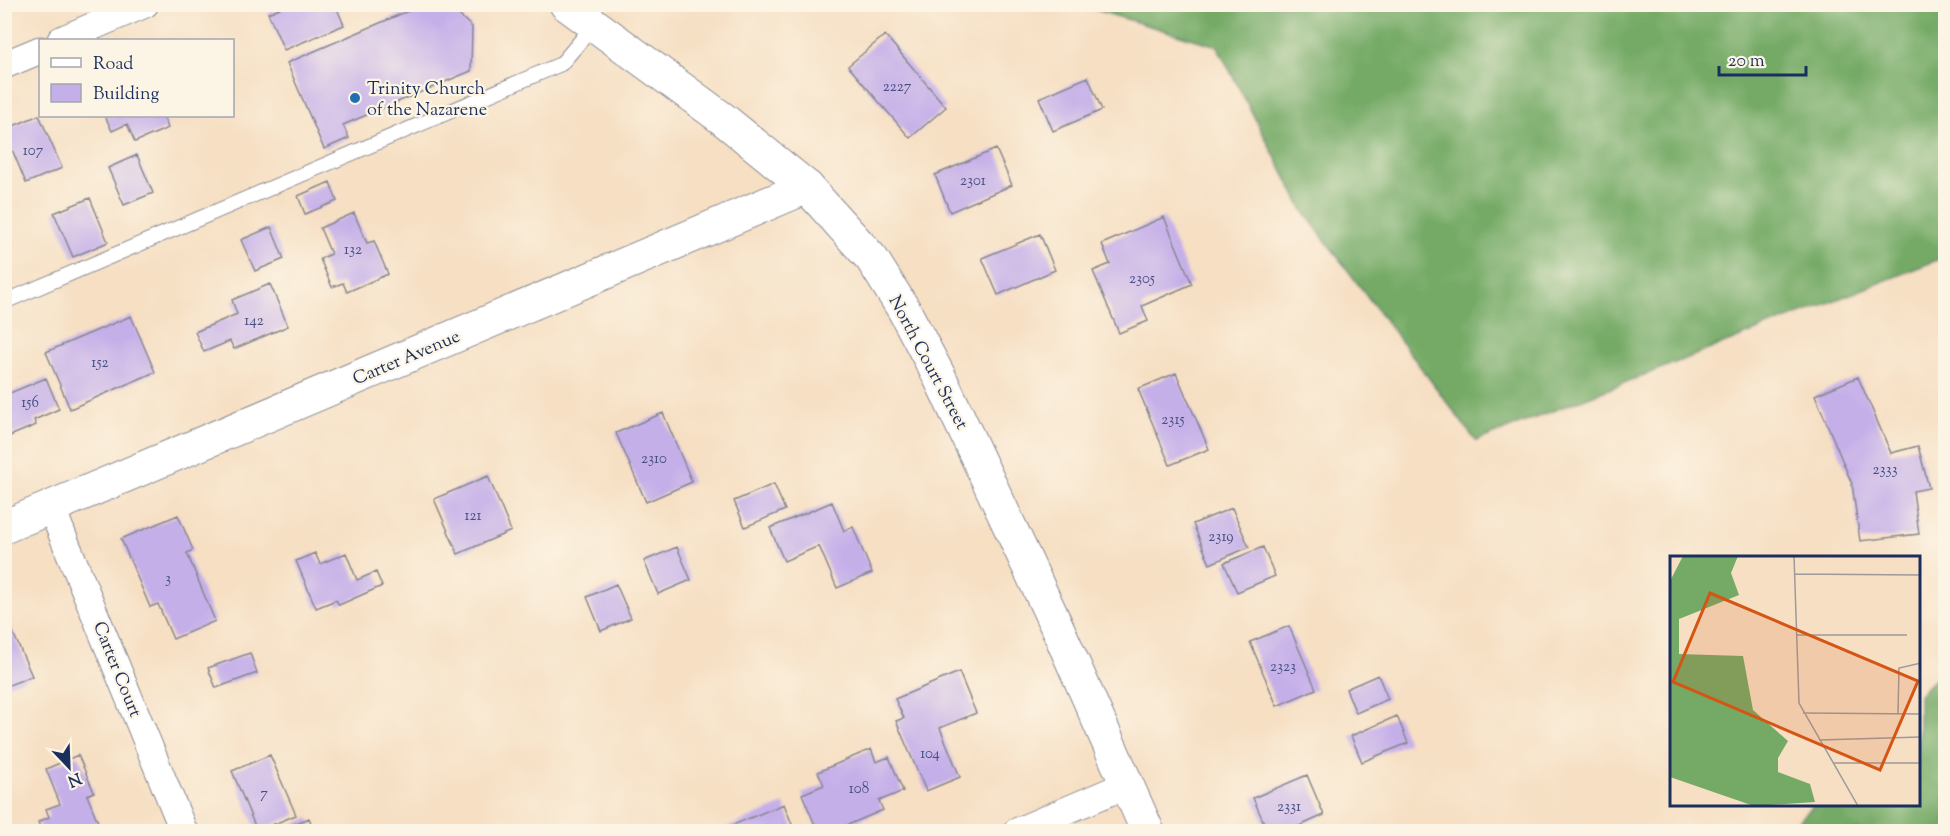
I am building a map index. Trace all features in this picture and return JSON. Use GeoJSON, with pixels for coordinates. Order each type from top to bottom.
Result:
{"type":"FeatureCollection","features":[{"type":"Feature","properties":{"kind":"main road","name":"North Court Street"},"geometry":{"type":"LineString","coordinates":[[566,4],[723,119],[807,187],[872,260],[918,336],[940,378],[1148,831]]}},
{"type":"Feature","properties":{"kind":"main road","name":"Carter Avenue"},"geometry":{"type":"LineString","coordinates":[[4,527],[807,187]]}},
{"type":"Feature","properties":{"kind":"street"},"geometry":{"type":"LineString","coordinates":[[64,39],[145,4]]}},
{"type":"Feature","properties":{"kind":"street"},"geometry":{"type":"LineString","coordinates":[[4,65],[39,50]]}},
{"type":"Feature","properties":{"kind":"street","name":"Carter Court"},"geometry":{"type":"LineString","coordinates":[[51,507],[184,831]]}},
{"type":"Feature","properties":{"kind":"street"},"geometry":{"type":"LineString","coordinates":[[1016,831],[1128,784]]}},
{"type":"Feature","properties":{"kind":"lane"},"geometry":{"type":"LineString","coordinates":[[4,302],[561,64],[595,24]]}},
{"type":"Feature","properties":{"kind":"green space"},"geometry":{"type":"Polygon","coordinates":[[[1079,5],[1945,5],[1945,257],[1476,441],[1304,212],[1217,46],[1079,5]]]}},
{"type":"Feature","properties":{"kind":"green space"},"geometry":{"type":"Polygon","coordinates":[[[1945,669],[1945,831],[1789,831],[1813,806],[1920,806],[1920,693],[1945,669]]]}},
{"type":"Feature","properties":{"kind":"building"},"geometry":{"type":"Polygon","coordinates":[[[289,4],[335,4],[344,25],[284,50],[268,13],[289,4]]]}},
{"type":"Feature","properties":{"kind":"building","name":"Trinity Church of the Nazarene"},"geometry":{"type":"Polygon","coordinates":[[[424,4],[447,4],[472,27],[471,71],[343,125],[349,138],[324,149],[287,63],[424,4]]]}},
{"type":"Feature","properties":{"kind":"building"},"geometry":{"type":"Polygon","coordinates":[[[885,35],[946,107],[910,138],[848,66],[885,35]]]}},
{"type":"Feature","properties":{"kind":"building"},"geometry":{"type":"Polygon","coordinates":[[[1088,77],[1102,110],[1053,131],[1039,98],[1088,77]]]}},
{"type":"Feature","properties":{"kind":"building"},"geometry":{"type":"Polygon","coordinates":[[[39,115],[62,168],[26,183],[4,130],[39,115]]]}},
{"type":"Feature","properties":{"kind":"building"},"geometry":{"type":"Polygon","coordinates":[[[105,117],[163,117],[168,128],[135,142],[127,124],[112,131],[105,117]]]}},
{"type":"Feature","properties":{"kind":"building"},"geometry":{"type":"Polygon","coordinates":[[[996,149],[1012,185],[950,212],[935,175],[996,149]]]}},
{"type":"Feature","properties":{"kind":"building"},"geometry":{"type":"Polygon","coordinates":[[[137,155],[153,193],[124,205],[108,168],[137,155]]]}},
{"type":"Feature","properties":{"kind":"building"},"geometry":{"type":"Polygon","coordinates":[[[330,182],[337,201],[305,214],[298,196],[330,182]]]}},
{"type":"Feature","properties":{"kind":"building"},"geometry":{"type":"Polygon","coordinates":[[[90,198],[108,242],[73,257],[54,213],[90,198]]]}},
{"type":"Feature","properties":{"kind":"building"},"geometry":{"type":"Polygon","coordinates":[[[354,213],[367,243],[374,241],[388,274],[347,292],[343,283],[332,287],[320,259],[331,254],[320,228],[354,213]]]}},
{"type":"Feature","properties":{"kind":"building"},"geometry":{"type":"Polygon","coordinates":[[[1164,217],[1192,284],[1142,306],[1148,321],[1119,333],[1093,271],[1110,264],[1102,244],[1164,217]]]}},
{"type":"Feature","properties":{"kind":"building"},"geometry":{"type":"Polygon","coordinates":[[[271,227],[284,259],[255,271],[241,240],[271,227]]]}},
{"type":"Feature","properties":{"kind":"building"},"geometry":{"type":"Polygon","coordinates":[[[1040,234],[1055,270],[998,295],[982,258],[1040,234]]]}},
{"type":"Feature","properties":{"kind":"building"},"geometry":{"type":"Polygon","coordinates":[[[270,284],[288,326],[234,349],[230,341],[204,352],[195,332],[237,314],[232,300],[270,284]]]}},
{"type":"Feature","properties":{"kind":"building"},"geometry":{"type":"Polygon","coordinates":[[[131,316],[155,372],[70,409],[46,352],[131,316]]]}},
{"type":"Feature","properties":{"kind":"building"},"geometry":{"type":"Polygon","coordinates":[[[1176,373],[1209,449],[1170,465],[1138,389],[1176,373]]]}},
{"type":"Feature","properties":{"kind":"building"},"geometry":{"type":"Polygon","coordinates":[[[1858,377],[1891,453],[1918,446],[1929,488],[1913,491],[1919,534],[1860,541],[1852,484],[1815,395],[1858,377]]]}},
{"type":"Feature","properties":{"kind":"building"},"geometry":{"type":"Polygon","coordinates":[[[46,378],[59,409],[34,420],[36,425],[5,438],[5,395],[46,378]]]}},
{"type":"Feature","properties":{"kind":"building"},"geometry":{"type":"Polygon","coordinates":[[[663,413],[692,482],[646,502],[616,433],[663,413]]]}},
{"type":"Feature","properties":{"kind":"building"},"geometry":{"type":"Polygon","coordinates":[[[488,476],[511,531],[458,554],[434,499],[488,476]]]}},
{"type":"Feature","properties":{"kind":"building"},"geometry":{"type":"Polygon","coordinates":[[[774,484],[785,510],[745,527],[734,501],[774,484]]]}},
{"type":"Feature","properties":{"kind":"building"},"geometry":{"type":"Polygon","coordinates":[[[832,502],[844,531],[853,527],[872,573],[837,588],[819,546],[784,561],[770,528],[832,502]]]}},
{"type":"Feature","properties":{"kind":"building"},"geometry":{"type":"Polygon","coordinates":[[[1232,508],[1249,547],[1210,564],[1193,524],[1232,508]]]}},
{"type":"Feature","properties":{"kind":"building"},"geometry":{"type":"Polygon","coordinates":[[[178,515],[193,550],[187,553],[215,621],[173,639],[158,604],[150,607],[121,539],[178,515]]]}},
{"type":"Feature","properties":{"kind":"building"},"geometry":{"type":"Polygon","coordinates":[[[677,547],[691,580],[658,594],[644,561],[677,547]]]}},
{"type":"Feature","properties":{"kind":"building"},"geometry":{"type":"Polygon","coordinates":[[[1263,547],[1275,576],[1237,592],[1224,563],[1263,547]]]}},
{"type":"Feature","properties":{"kind":"building"},"geometry":{"type":"Polygon","coordinates":[[[315,553],[320,564],[346,553],[357,580],[376,572],[382,586],[339,605],[336,600],[316,608],[296,561],[315,553]]]}},
{"type":"Feature","properties":{"kind":"building"},"geometry":{"type":"Polygon","coordinates":[[[616,584],[631,618],[601,631],[587,597],[616,584]]]}},
{"type":"Feature","properties":{"kind":"building"},"geometry":{"type":"Polygon","coordinates":[[[4,612],[32,676],[4,687],[4,612]]]}},
{"type":"Feature","properties":{"kind":"building"},"geometry":{"type":"Polygon","coordinates":[[[1289,626],[1316,689],[1277,706],[1250,642],[1289,626]]]}},
{"type":"Feature","properties":{"kind":"building"},"geometry":{"type":"Polygon","coordinates":[[[250,653],[257,673],[216,688],[208,668],[250,653]]]}},
{"type":"Feature","properties":{"kind":"building"},"geometry":{"type":"Polygon","coordinates":[[[959,672],[976,713],[940,728],[960,777],[926,791],[896,721],[904,718],[895,699],[959,672]]]}},
{"type":"Feature","properties":{"kind":"building"},"geometry":{"type":"Polygon","coordinates":[[[1378,675],[1388,699],[1356,713],[1346,689],[1378,675]]]}},
{"type":"Feature","properties":{"kind":"building"},"geometry":{"type":"Polygon","coordinates":[[[1397,716],[1408,743],[1362,762],[1351,736],[1397,716]]]}},
{"type":"Feature","properties":{"kind":"building"},"geometry":{"type":"Polygon","coordinates":[[[871,749],[876,762],[889,757],[903,791],[879,801],[883,810],[831,832],[818,832],[802,794],[824,785],[818,772],[871,749]]]}},
{"type":"Feature","properties":{"kind":"building"},"geometry":{"type":"Polygon","coordinates":[[[78,755],[94,792],[87,795],[102,832],[42,832],[38,822],[49,817],[46,809],[60,804],[46,769],[78,755]]]}},
{"type":"Feature","properties":{"kind":"building"},"geometry":{"type":"Polygon","coordinates":[[[270,755],[296,815],[257,831],[232,771],[270,755]]]}},
{"type":"Feature","properties":{"kind":"building"},"geometry":{"type":"Polygon","coordinates":[[[1307,775],[1324,815],[1286,832],[1268,832],[1253,798],[1307,775]]]}},
{"type":"Feature","properties":{"kind":"building"},"geometry":{"type":"Polygon","coordinates":[[[784,804],[795,832],[718,832],[718,831],[784,804]]]}},
{"type":"Feature","properties":{"kind":"building"},"geometry":{"type":"Polygon","coordinates":[[[309,818],[315,832],[277,832],[277,831],[309,818]]]}},
{"type":"Feature","properties":{"kind":"place","name":"Trinity Church of the Nazarene"},"geometry":{"type":"Point","coordinates":[355,98]}}]}
